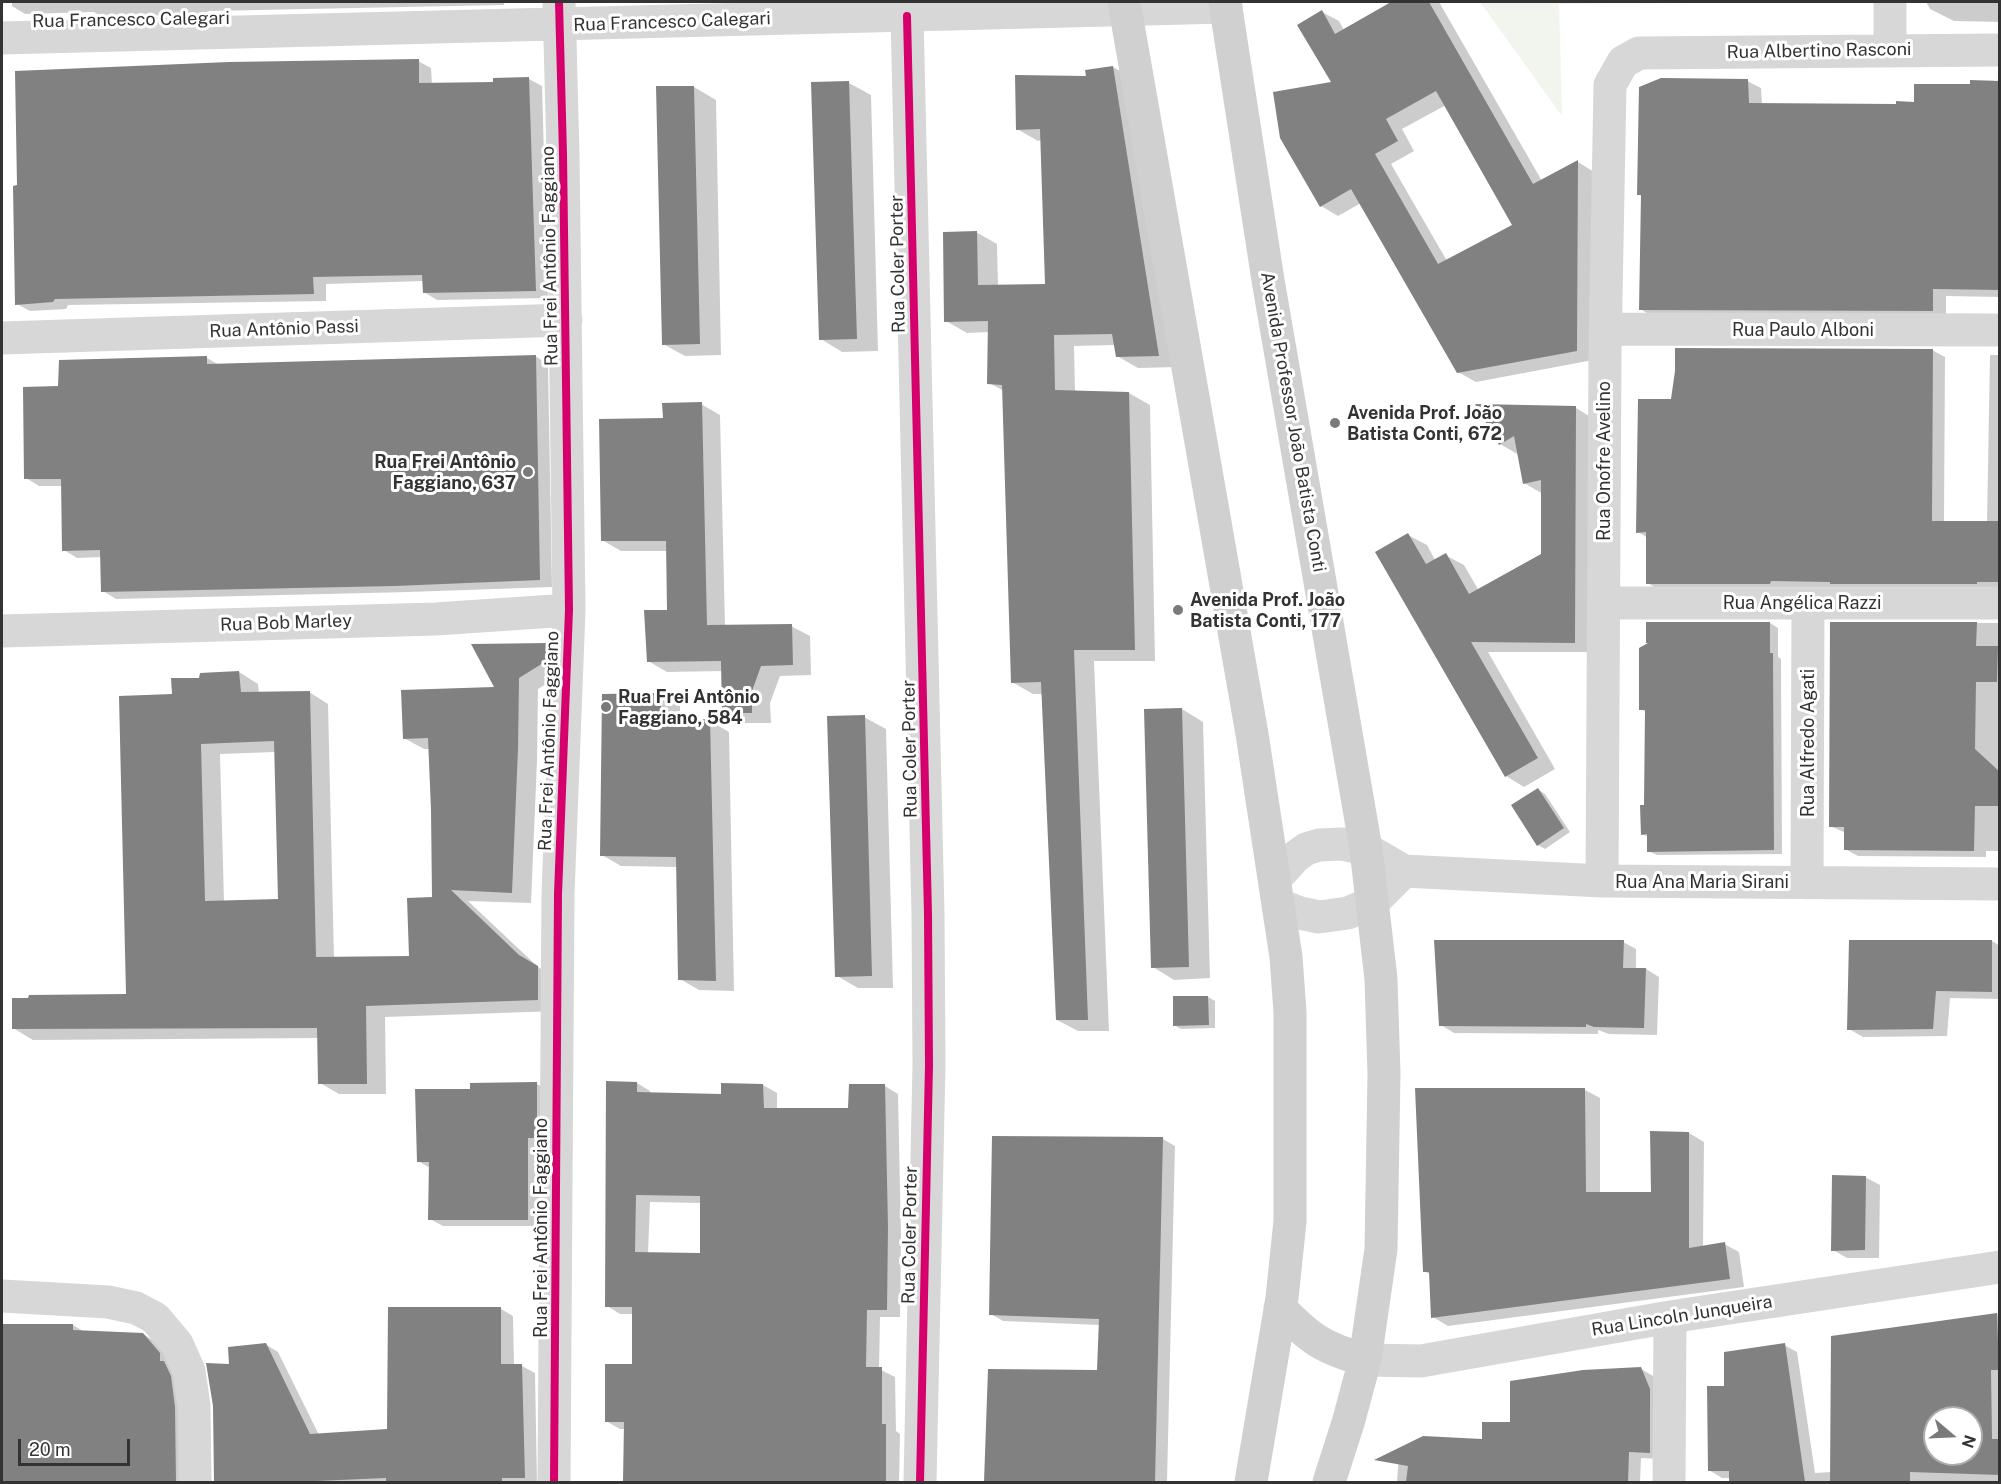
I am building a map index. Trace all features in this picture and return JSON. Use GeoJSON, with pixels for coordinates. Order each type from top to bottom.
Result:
{"type":"FeatureCollection","features":[{"type":"Feature","properties":{"kind":"main road","name":"Avenida Professor João Batista Conti"},"geometry":{"type":"LineString","coordinates":[[1225,4],[1270,292],[1366,849],[1381,979],[1384,1074],[1381,1250],[1365,1360],[1329,1482]]}},
{"type":"Feature","properties":{"kind":"main road"},"geometry":{"type":"LineString","coordinates":[[1125,6],[1134,69],[1252,734],[1286,957],[1290,1012],[1290,1221],[1280,1308],[1251,1482]]}},
{"type":"Feature","properties":{"kind":"main road"},"geometry":{"type":"LineString","coordinates":[[1280,1308],[1306,1335],[1341,1353],[1365,1360]]}},
{"type":"Feature","properties":{"kind":"street"},"geometry":{"type":"LineString","coordinates":[[1890,2],[1890,50]]}},
{"type":"Feature","properties":{"kind":"street","name":"Rua Francesco Calegari"},"geometry":{"type":"LineString","coordinates":[[2,38],[560,13],[907,16],[1225,4]]}},
{"type":"Feature","properties":{"kind":"street","name":"Rua Frei Antônio Faggiano"},"geometry":{"type":"LineString","coordinates":[[554,1482],[558,894],[569,610],[560,13]]}},
{"type":"Feature","properties":{"kind":"street","name":"Rua Coler Porter"},"geometry":{"type":"LineString","coordinates":[[907,16],[928,914],[929,1065],[920,1482]]}},
{"type":"Feature","properties":{"kind":"street","name":"Rua Albertino Rasconi"},"geometry":{"type":"LineString","coordinates":[[1639,53],[2000,50]]}},
{"type":"Feature","properties":{"kind":"street","name":"Rua Onofre Avelino"},"geometry":{"type":"LineString","coordinates":[[1602,881],[1610,85],[1623,62],[1639,53]]}},
{"type":"Feature","properties":{"kind":"street","name":"Rua Antônio Passi"},"geometry":{"type":"LineString","coordinates":[[2,338],[566,320]]}},
{"type":"Feature","properties":{"kind":"street","name":"Rua Paulo Alboni"},"geometry":{"type":"LineString","coordinates":[[1606,329],[2000,330]]}},
{"type":"Feature","properties":{"kind":"street","name":"Rua Angélica Razzi"},"geometry":{"type":"LineString","coordinates":[[1604,603],[2000,603]]}},
{"type":"Feature","properties":{"kind":"street","name":"Rua Alfredo Agati"},"geometry":{"type":"LineString","coordinates":[[1807,883],[1808,603]]}},
{"type":"Feature","properties":{"kind":"street","name":"Rua Bob Marley"},"geometry":{"type":"LineString","coordinates":[[2,631],[436,619],[569,610]]}},
{"type":"Feature","properties":{"kind":"street","name":"Rua Ana Maria Sirani"},"geometry":{"type":"LineString","coordinates":[[1277,892],[1295,857],[1306,849],[1319,845],[1342,844],[1366,849],[1404,871],[1602,881],[2000,884]]}},
{"type":"Feature","properties":{"kind":"street"},"geometry":{"type":"LineString","coordinates":[[1277,892],[1300,913],[1319,917],[1348,913],[1373,902],[1404,871]]}},
{"type":"Feature","properties":{"kind":"street","name":"Rua Lincoln Junqueira"},"geometry":{"type":"LineString","coordinates":[[1365,1360],[1421,1361],[1671,1317],[2000,1267]]}},
{"type":"Feature","properties":{"kind":"street"},"geometry":{"type":"LineString","coordinates":[[2,1296],[108,1302],[136,1308],[155,1318],[177,1344],[189,1371],[194,1406],[195,1482]]}},
{"type":"Feature","properties":{"kind":"street"},"geometry":{"type":"LineString","coordinates":[[1669,1482],[1671,1317]]}},
{"type":"Feature","properties":{"kind":"shaded area"},"geometry":{"type":"Polygon","coordinates":[[[1480,2],[1827,2],[1559,4],[1562,116],[1480,2]]]}},
{"type":"Feature","properties":{"kind":"building"},"geometry":{"type":"Polygon","coordinates":[[[1391,2],[1429,2],[1533,184],[1578,160],[1577,351],[1457,373],[1351,189],[1320,207],[1280,138],[1273,92],[1331,82],[1297,25],[1322,10],[1335,34],[1391,2]],[[1436,91],[1386,119],[1398,141],[1375,154],[1438,264],[1512,225],[1436,91]]]}},
{"type":"Feature","properties":{"kind":"building"},"geometry":{"type":"Polygon","coordinates":[[[419,59],[419,83],[493,82],[493,78],[529,77],[536,291],[423,293],[422,275],[313,277],[314,294],[55,299],[53,302],[15,305],[13,186],[17,185],[15,71],[229,62],[419,59]]]}},
{"type":"Feature","properties":{"kind":"building"},"geometry":{"type":"Polygon","coordinates":[[[1113,66],[1159,356],[1116,357],[1112,334],[1054,335],[1055,390],[1129,392],[1135,650],[1074,650],[1088,1020],[1056,1020],[1041,682],[1011,683],[1002,385],[987,384],[988,321],[944,322],[943,232],[977,231],[978,285],[1045,284],[1040,129],[1016,130],[1015,75],[1086,76],[1085,70],[1113,66]]]}},
{"type":"Feature","properties":{"kind":"building"},"geometry":{"type":"Polygon","coordinates":[[[1661,78],[1748,79],[1749,103],[1896,104],[1896,101],[1914,102],[1914,84],[1970,84],[1970,80],[2000,81],[2000,290],[1933,289],[1933,311],[1639,310],[1641,195],[1637,195],[1639,87],[1661,78]]]}},
{"type":"Feature","properties":{"kind":"building"},"geometry":{"type":"Polygon","coordinates":[[[849,81],[857,339],[819,340],[811,82],[849,81]]]}},
{"type":"Feature","properties":{"kind":"building"},"geometry":{"type":"Polygon","coordinates":[[[656,86],[694,86],[700,344],[662,345],[656,86]]]}},
{"type":"Feature","properties":{"kind":"building"},"geometry":{"type":"Polygon","coordinates":[[[1675,348],[1933,349],[1932,521],[2000,521],[2000,582],[1830,584],[1830,582],[1771,581],[1770,584],[1646,584],[1646,532],[1636,533],[1638,399],[1671,399],[1675,348]]]}},
{"type":"Feature","properties":{"kind":"building"},"geometry":{"type":"Polygon","coordinates":[[[536,355],[540,580],[395,586],[101,592],[100,550],[62,551],[61,479],[24,479],[23,387],[58,386],[59,360],[207,356],[207,364],[536,355]]]}},
{"type":"Feature","properties":{"kind":"building"},"geometry":{"type":"Polygon","coordinates":[[[702,402],[707,625],[792,624],[793,665],[761,666],[752,691],[752,713],[722,713],[721,661],[647,662],[644,610],[667,610],[666,541],[601,541],[599,419],[663,418],[662,403],[702,402]]]}},
{"type":"Feature","properties":{"kind":"building"},"geometry":{"type":"Polygon","coordinates":[[[1475,404],[1576,406],[1575,643],[1471,642],[1538,758],[1505,777],[1375,552],[1408,533],[1426,564],[1446,553],[1469,594],[1541,554],[1541,480],[1523,484],[1514,436],[1499,445],[1475,404]]]}},
{"type":"Feature","properties":{"kind":"building"},"geometry":{"type":"Polygon","coordinates":[[[1646,622],[1770,622],[1770,653],[1773,653],[1774,850],[1647,852],[1647,834],[1641,835],[1640,805],[1644,805],[1645,710],[1639,710],[1639,648],[1648,643],[1646,643],[1646,622]]]}},
{"type":"Feature","properties":{"kind":"building"},"geometry":{"type":"Polygon","coordinates":[[[1830,622],[1977,622],[1976,646],[1998,646],[1997,682],[1976,682],[1975,749],[2000,772],[2000,806],[1975,806],[1974,851],[1844,850],[1844,827],[1829,827],[1830,622]]]}},
{"type":"Feature","properties":{"kind":"building"},"geometry":{"type":"Polygon","coordinates":[[[549,643],[548,660],[519,678],[512,893],[451,890],[519,955],[538,966],[538,1000],[366,1006],[367,1084],[318,1084],[317,1028],[12,1029],[12,998],[28,998],[29,995],[126,994],[119,696],[172,694],[171,678],[199,678],[200,673],[239,671],[241,692],[310,691],[316,957],[409,956],[407,898],[432,897],[431,810],[428,738],[403,739],[401,690],[494,687],[471,644],[549,643]],[[274,741],[201,744],[205,901],[278,899],[274,741]]]}},
{"type":"Feature","properties":{"kind":"building"},"geometry":{"type":"Polygon","coordinates":[[[661,693],[661,719],[710,719],[716,981],[678,980],[676,857],[600,856],[602,694],[661,693]]]}},
{"type":"Feature","properties":{"kind":"building"},"geometry":{"type":"Polygon","coordinates":[[[1182,708],[1189,967],[1151,968],[1144,709],[1182,708]]]}},
{"type":"Feature","properties":{"kind":"building"},"geometry":{"type":"Polygon","coordinates":[[[865,715],[872,976],[835,977],[827,716],[865,715]]]}},
{"type":"Feature","properties":{"kind":"building"},"geometry":{"type":"Polygon","coordinates":[[[1538,788],[1564,828],[1537,846],[1511,805],[1538,788]]]}},
{"type":"Feature","properties":{"kind":"building"},"geometry":{"type":"Polygon","coordinates":[[[1434,940],[1624,940],[1623,968],[1646,968],[1644,1028],[1594,1027],[1586,1024],[1586,1027],[1439,1026],[1434,940]]]}},
{"type":"Feature","properties":{"kind":"building"},"geometry":{"type":"Polygon","coordinates":[[[1849,940],[1992,940],[1992,992],[1936,991],[1933,1029],[1847,1030],[1849,940]]]}},
{"type":"Feature","properties":{"kind":"building"},"geometry":{"type":"Polygon","coordinates":[[[1173,996],[1208,996],[1209,1025],[1173,1026],[1173,996]]]}},
{"type":"Feature","properties":{"kind":"building"},"geometry":{"type":"Polygon","coordinates":[[[606,1081],[637,1082],[637,1092],[721,1094],[721,1083],[763,1084],[764,1108],[848,1108],[849,1084],[885,1084],[887,1310],[867,1310],[866,1367],[882,1367],[882,1424],[886,1424],[886,1482],[623,1482],[624,1422],[605,1422],[605,1364],[632,1364],[632,1307],[605,1307],[606,1081]],[[636,1195],[635,1252],[700,1253],[700,1196],[636,1195]]]}},
{"type":"Feature","properties":{"kind":"building"},"geometry":{"type":"Polygon","coordinates":[[[537,1082],[537,1138],[528,1138],[528,1220],[428,1220],[429,1162],[417,1162],[415,1089],[470,1089],[470,1083],[537,1082]]]}},
{"type":"Feature","properties":{"kind":"building"},"geometry":{"type":"Polygon","coordinates":[[[1415,1088],[1585,1088],[1586,1192],[1651,1192],[1650,1131],[1689,1132],[1689,1248],[1725,1242],[1730,1279],[1431,1318],[1429,1272],[1423,1272],[1415,1088]]]}},
{"type":"Feature","properties":{"kind":"building"},"geometry":{"type":"Polygon","coordinates":[[[992,1136],[1163,1137],[1155,1482],[984,1482],[988,1369],[1097,1370],[1099,1319],[989,1315],[992,1136]]]}},
{"type":"Feature","properties":{"kind":"building"},"geometry":{"type":"Polygon","coordinates":[[[1832,1175],[1866,1176],[1865,1250],[1831,1251],[1832,1175]]]}},
{"type":"Feature","properties":{"kind":"building"},"geometry":{"type":"Polygon","coordinates":[[[388,1307],[501,1307],[501,1364],[522,1364],[525,1478],[502,1478],[502,1482],[386,1482],[386,1478],[293,1482],[214,1482],[213,1406],[206,1363],[229,1364],[228,1347],[266,1343],[310,1434],[387,1429],[388,1307]]]}},
{"type":"Feature","properties":{"kind":"building"},"geometry":{"type":"Polygon","coordinates":[[[1997,1313],[1999,1370],[1991,1370],[1992,1439],[2000,1439],[2000,1475],[1910,1472],[1910,1482],[1830,1482],[1831,1336],[1997,1313]]]}},
{"type":"Feature","properties":{"kind":"building"},"geometry":{"type":"Polygon","coordinates":[[[2,1324],[73,1324],[73,1330],[143,1333],[160,1353],[160,1361],[164,1361],[171,1376],[175,1407],[176,1482],[2,1482],[2,1324]]]}},
{"type":"Feature","properties":{"kind":"building"},"geometry":{"type":"Polygon","coordinates":[[[1785,1343],[1805,1482],[1729,1482],[1729,1471],[1708,1471],[1707,1386],[1724,1386],[1724,1352],[1785,1343]]]}},
{"type":"Feature","properties":{"kind":"building"},"geometry":{"type":"Polygon","coordinates":[[[1641,1367],[1650,1389],[1650,1453],[1629,1452],[1628,1482],[1406,1482],[1408,1466],[1374,1460],[1423,1436],[1482,1439],[1482,1422],[1510,1422],[1510,1381],[1583,1370],[1641,1367]]]}},
{"type":"Feature","properties":{"kind":"cycle path"},"geometry":{"type":"LineString","coordinates":[[554,1482],[558,894],[569,610],[559,2]]}},
{"type":"Feature","properties":{"kind":"cycle path"},"geometry":{"type":"LineString","coordinates":[[907,16],[928,914],[929,1065],[920,1482]]}},
{"type":"Feature","properties":{"kind":"place","name":"Avenida Prof. João Batista Conti, 672"},"geometry":{"type":"Point","coordinates":[1335,423]}},
{"type":"Feature","properties":{"kind":"place","name":"Rua Frei Antônio Faggiano, 637"},"geometry":{"type":"Point","coordinates":[528,472]}},
{"type":"Feature","properties":{"kind":"place","name":"Avenida Prof. João Batista Conti, 177"},"geometry":{"type":"Point","coordinates":[1178,610]}},
{"type":"Feature","properties":{"kind":"place","name":"Rua Frei Antônio Faggiano, 584"},"geometry":{"type":"Point","coordinates":[606,707]}}]}
